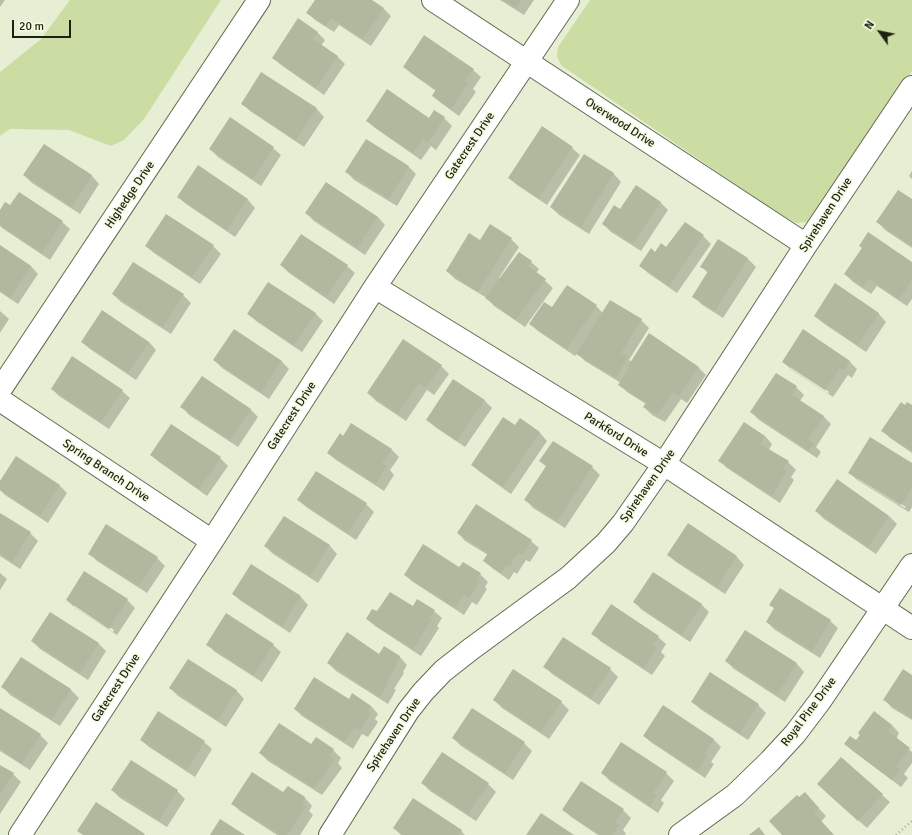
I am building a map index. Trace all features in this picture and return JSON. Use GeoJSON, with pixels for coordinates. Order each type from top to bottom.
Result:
{"type":"FeatureCollection","features":[{"type":"Feature","properties":{"kind":"street","name":"Highedge Drive"},"geometry":{"type":"LineString","coordinates":[[0,390],[259,0]]}},
{"type":"Feature","properties":{"kind":"street","name":"Overwood Drive"},"geometry":{"type":"LineString","coordinates":[[433,0],[806,245]]}},
{"type":"Feature","properties":{"kind":"street","name":"Gatecrest Drive"},"geometry":{"type":"LineString","coordinates":[[20,835],[212,541],[375,287],[568,0]]}},
{"type":"Feature","properties":{"kind":"street","name":"Spirehaven Drive"},"geometry":{"type":"LineString","coordinates":[[330,835],[408,711],[423,692],[443,671],[568,578],[606,543],[623,523],[664,464],[806,245],[912,87]]}},
{"type":"Feature","properties":{"kind":"street","name":"Parkford Drive"},"geometry":{"type":"LineString","coordinates":[[375,287],[664,464],[912,628]]}},
{"type":"Feature","properties":{"kind":"street","name":"Spring Branch Drive"},"geometry":{"type":"LineString","coordinates":[[0,400],[212,541]]}},
{"type":"Feature","properties":{"kind":"street","name":"Royal Pine Drive"},"geometry":{"type":"LineString","coordinates":[[680,835],[735,795],[795,734],[820,701],[912,565]]}},
{"type":"Feature","properties":{"kind":"path"},"geometry":{"type":"LineString","coordinates":[[896,835],[912,821]]}},
{"type":"Feature","properties":{"kind":"green space"},"geometry":{"type":"Polygon","coordinates":[[[70,0],[221,0],[144,119],[124,140],[111,146],[69,130],[10,129],[0,136],[0,72],[41,39],[70,0]]]}},
{"type":"Feature","properties":{"kind":"green space"},"geometry":{"type":"Polygon","coordinates":[[[590,0],[912,0],[912,71],[822,205],[807,222],[796,223],[776,212],[562,66],[557,57],[558,47],[590,0]]]}},
{"type":"Feature","properties":{"kind":"building"},"geometry":{"type":"Polygon","coordinates":[[[315,0],[372,0],[384,8],[363,39],[331,18],[326,26],[306,13],[315,0]]]}},
{"type":"Feature","properties":{"kind":"building"},"geometry":{"type":"Polygon","coordinates":[[[503,0],[521,0],[516,8],[503,0]]]}},
{"type":"Feature","properties":{"kind":"building"},"geometry":{"type":"Polygon","coordinates":[[[298,18],[318,32],[313,39],[338,56],[316,88],[272,58],[298,18]]]}},
{"type":"Feature","properties":{"kind":"building"},"geometry":{"type":"Polygon","coordinates":[[[424,35],[474,69],[465,81],[468,83],[451,109],[432,96],[436,89],[403,67],[424,35]]]}},
{"type":"Feature","properties":{"kind":"building"},"geometry":{"type":"Polygon","coordinates":[[[261,72],[317,108],[296,140],[241,104],[261,72]]]}},
{"type":"Feature","properties":{"kind":"building"},"geometry":{"type":"Polygon","coordinates":[[[387,89],[429,118],[434,110],[445,117],[428,143],[423,139],[413,153],[366,121],[387,89]]]}},
{"type":"Feature","properties":{"kind":"building"},"geometry":{"type":"Polygon","coordinates":[[[230,117],[274,147],[253,179],[209,149],[230,117]]]}},
{"type":"Feature","properties":{"kind":"building"},"geometry":{"type":"Polygon","coordinates":[[[542,126],[573,147],[539,198],[508,178],[542,126]]]}},
{"type":"Feature","properties":{"kind":"building"},"geometry":{"type":"Polygon","coordinates":[[[366,139],[409,166],[389,199],[345,172],[366,139]]]}},
{"type":"Feature","properties":{"kind":"building"},"geometry":{"type":"Polygon","coordinates":[[[44,144],[92,175],[72,207],[23,175],[44,144]]]}},
{"type":"Feature","properties":{"kind":"building"},"geometry":{"type":"Polygon","coordinates":[[[584,154],[614,173],[581,227],[550,207],[584,154]]]}},
{"type":"Feature","properties":{"kind":"building"},"geometry":{"type":"Polygon","coordinates":[[[198,165],[248,199],[227,230],[177,197],[198,165]]]}},
{"type":"Feature","properties":{"kind":"building"},"geometry":{"type":"Polygon","coordinates":[[[326,182],[378,217],[357,248],[305,213],[326,182]]]}},
{"type":"Feature","properties":{"kind":"building"},"geometry":{"type":"Polygon","coordinates":[[[636,185],[661,202],[633,244],[602,224],[614,205],[620,209],[636,185]]]}},
{"type":"Feature","properties":{"kind":"building"},"geometry":{"type":"Polygon","coordinates":[[[898,190],[912,199],[912,246],[876,222],[898,190]]]}},
{"type":"Feature","properties":{"kind":"building"},"geometry":{"type":"Polygon","coordinates":[[[19,192],[63,221],[42,253],[0,225],[0,210],[5,202],[10,205],[19,192]]]}},
{"type":"Feature","properties":{"kind":"building"},"geometry":{"type":"Polygon","coordinates":[[[166,214],[214,245],[192,277],[145,246],[166,214]]]}},
{"type":"Feature","properties":{"kind":"building"},"geometry":{"type":"Polygon","coordinates":[[[685,222],[704,235],[669,286],[639,266],[651,248],[655,252],[661,243],[666,247],[685,222]]]}},
{"type":"Feature","properties":{"kind":"building"},"geometry":{"type":"Polygon","coordinates":[[[490,224],[512,238],[478,292],[446,271],[469,233],[480,240],[490,224]]]}},
{"type":"Feature","properties":{"kind":"building"},"geometry":{"type":"Polygon","coordinates":[[[868,232],[912,262],[912,280],[899,299],[869,279],[863,287],[844,274],[862,248],[859,246],[868,232]]]}},
{"type":"Feature","properties":{"kind":"building"},"geometry":{"type":"Polygon","coordinates":[[[301,234],[348,265],[326,297],[280,265],[301,234]]]}},
{"type":"Feature","properties":{"kind":"building"},"geometry":{"type":"Polygon","coordinates":[[[718,239],[748,258],[715,311],[692,297],[708,271],[700,267],[718,239]]]}},
{"type":"Feature","properties":{"kind":"building"},"geometry":{"type":"Polygon","coordinates":[[[0,245],[31,266],[10,298],[0,291],[0,245]]]}},
{"type":"Feature","properties":{"kind":"building"},"geometry":{"type":"Polygon","coordinates":[[[519,252],[532,261],[528,266],[546,279],[516,320],[485,298],[519,252]]]}},
{"type":"Feature","properties":{"kind":"building"},"geometry":{"type":"Polygon","coordinates":[[[133,262],[184,294],[163,327],[112,294],[133,262]]]}},
{"type":"Feature","properties":{"kind":"building"},"geometry":{"type":"Polygon","coordinates":[[[268,282],[316,313],[294,345],[247,314],[268,282]]]}},
{"type":"Feature","properties":{"kind":"building"},"geometry":{"type":"Polygon","coordinates":[[[835,283],[879,313],[858,345],[814,316],[835,283]]]}},
{"type":"Feature","properties":{"kind":"building"},"geometry":{"type":"Polygon","coordinates":[[[567,285],[597,305],[567,349],[529,324],[544,302],[552,307],[567,285]]]}},
{"type":"Feature","properties":{"kind":"building"},"geometry":{"type":"Polygon","coordinates":[[[610,300],[642,319],[621,353],[628,357],[616,378],[576,354],[610,300]]]}},
{"type":"Feature","properties":{"kind":"building"},"geometry":{"type":"Polygon","coordinates":[[[102,310],[149,342],[128,373],[81,342],[102,310]]]}},
{"type":"Feature","properties":{"kind":"building"},"geometry":{"type":"Polygon","coordinates":[[[234,329],[282,361],[261,392],[213,360],[234,329]]]}},
{"type":"Feature","properties":{"kind":"building"},"geometry":{"type":"Polygon","coordinates":[[[803,329],[850,361],[844,371],[840,368],[825,390],[782,362],[803,329]]]}},
{"type":"Feature","properties":{"kind":"building"},"geometry":{"type":"Polygon","coordinates":[[[649,333],[699,367],[679,396],[673,392],[657,415],[643,407],[646,403],[618,385],[649,333]]]}},
{"type":"Feature","properties":{"kind":"building"},"geometry":{"type":"Polygon","coordinates":[[[403,339],[442,365],[426,388],[419,383],[398,414],[367,393],[403,339]]]}},
{"type":"Feature","properties":{"kind":"building"},"geometry":{"type":"Polygon","coordinates":[[[72,356],[123,390],[101,422],[51,389],[72,356]]]}},
{"type":"Feature","properties":{"kind":"building"},"geometry":{"type":"Polygon","coordinates":[[[776,373],[797,386],[792,395],[824,416],[808,440],[814,444],[809,451],[750,412],[776,373]]]}},
{"type":"Feature","properties":{"kind":"building"},"geometry":{"type":"Polygon","coordinates":[[[202,376],[251,409],[230,440],[180,407],[202,376]]]}},
{"type":"Feature","properties":{"kind":"building"},"geometry":{"type":"Polygon","coordinates":[[[453,379],[485,400],[457,441],[426,420],[453,379]]]}},
{"type":"Feature","properties":{"kind":"building"},"geometry":{"type":"Polygon","coordinates":[[[901,402],[905,405],[907,402],[912,405],[912,451],[881,431],[901,402]]]}},
{"type":"Feature","properties":{"kind":"building"},"geometry":{"type":"Polygon","coordinates":[[[503,417],[515,425],[520,418],[540,432],[503,487],[471,465],[503,417]]]}},
{"type":"Feature","properties":{"kind":"building"},"geometry":{"type":"Polygon","coordinates":[[[744,422],[765,436],[760,444],[789,461],[783,469],[787,471],[772,496],[718,461],[744,422]]]}},
{"type":"Feature","properties":{"kind":"building"},"geometry":{"type":"Polygon","coordinates":[[[351,423],[392,449],[382,463],[387,466],[376,484],[327,453],[340,433],[343,436],[351,423]]]}},
{"type":"Feature","properties":{"kind":"building"},"geometry":{"type":"Polygon","coordinates":[[[171,424],[221,457],[199,489],[150,455],[171,424]]]}},
{"type":"Feature","properties":{"kind":"building"},"geometry":{"type":"Polygon","coordinates":[[[870,437],[912,463],[912,487],[901,505],[848,473],[870,437]]]}},
{"type":"Feature","properties":{"kind":"building"},"geometry":{"type":"Polygon","coordinates":[[[553,441],[593,466],[557,521],[524,500],[546,466],[539,461],[553,441]]]}},
{"type":"Feature","properties":{"kind":"building"},"geometry":{"type":"Polygon","coordinates":[[[16,456],[60,485],[40,516],[0,490],[0,481],[16,456]]]}},
{"type":"Feature","properties":{"kind":"building"},"geometry":{"type":"Polygon","coordinates":[[[316,471],[367,503],[348,533],[297,500],[316,471]]]}},
{"type":"Feature","properties":{"kind":"building"},"geometry":{"type":"Polygon","coordinates":[[[837,479],[889,516],[868,547],[815,511],[837,479]]]}},
{"type":"Feature","properties":{"kind":"building"},"geometry":{"type":"Polygon","coordinates":[[[476,504],[532,540],[522,555],[518,553],[509,567],[506,565],[501,573],[483,561],[488,553],[457,533],[476,504]]]}},
{"type":"Feature","properties":{"kind":"building"},"geometry":{"type":"Polygon","coordinates":[[[0,513],[31,532],[12,562],[0,554],[0,513]]]}},
{"type":"Feature","properties":{"kind":"building"},"geometry":{"type":"Polygon","coordinates":[[[284,516],[330,545],[310,576],[264,546],[284,516]]]}},
{"type":"Feature","properties":{"kind":"building"},"geometry":{"type":"Polygon","coordinates":[[[688,523],[737,556],[717,587],[667,555],[688,523]]]}},
{"type":"Feature","properties":{"kind":"building"},"geometry":{"type":"Polygon","coordinates":[[[106,524],[158,557],[139,586],[88,554],[106,524]]]}},
{"type":"Feature","properties":{"kind":"building"},"geometry":{"type":"Polygon","coordinates":[[[423,544],[459,567],[463,562],[481,573],[477,579],[480,581],[469,598],[464,595],[455,608],[404,575],[423,544]]]}},
{"type":"Feature","properties":{"kind":"building"},"geometry":{"type":"Polygon","coordinates":[[[251,564],[301,596],[282,626],[232,594],[251,564]]]}},
{"type":"Feature","properties":{"kind":"building"},"geometry":{"type":"Polygon","coordinates":[[[84,571],[128,599],[109,629],[66,600],[84,571]]]}},
{"type":"Feature","properties":{"kind":"building"},"geometry":{"type":"Polygon","coordinates":[[[653,572],[702,604],[682,635],[633,602],[653,572]]]}},
{"type":"Feature","properties":{"kind":"building"},"geometry":{"type":"Polygon","coordinates":[[[780,588],[831,620],[812,651],[766,622],[774,608],[769,605],[780,588]]]}},
{"type":"Feature","properties":{"kind":"building"},"geometry":{"type":"Polygon","coordinates":[[[390,592],[413,606],[417,599],[435,610],[430,618],[432,619],[413,649],[366,619],[372,609],[377,611],[390,592]]]}},
{"type":"Feature","properties":{"kind":"building"},"geometry":{"type":"Polygon","coordinates":[[[611,604],[659,636],[653,645],[657,648],[644,668],[591,634],[611,604]]]}},
{"type":"Feature","properties":{"kind":"building"},"geometry":{"type":"Polygon","coordinates":[[[50,612],[99,643],[80,673],[31,641],[50,612]]]}},
{"type":"Feature","properties":{"kind":"building"},"geometry":{"type":"Polygon","coordinates":[[[226,613],[274,644],[254,675],[206,645],[226,613]]]}},
{"type":"Feature","properties":{"kind":"building"},"geometry":{"type":"Polygon","coordinates":[[[745,630],[797,663],[777,695],[725,661],[745,630]]]}},
{"type":"Feature","properties":{"kind":"building"},"geometry":{"type":"Polygon","coordinates":[[[347,632],[379,654],[384,646],[400,656],[396,664],[397,665],[387,681],[389,682],[380,697],[327,663],[347,632]]]}},
{"type":"Feature","properties":{"kind":"building"},"geometry":{"type":"Polygon","coordinates":[[[563,637],[611,668],[591,698],[543,667],[563,637]]]}},
{"type":"Feature","properties":{"kind":"building"},"geometry":{"type":"Polygon","coordinates":[[[21,657],[71,689],[52,719],[1,687],[21,657]]]}},
{"type":"Feature","properties":{"kind":"building"},"geometry":{"type":"Polygon","coordinates":[[[188,659],[237,690],[218,720],[169,688],[188,659]]]}},
{"type":"Feature","properties":{"kind":"building"},"geometry":{"type":"Polygon","coordinates":[[[513,669],[562,701],[541,732],[493,700],[513,669]]]}},
{"type":"Feature","properties":{"kind":"building"},"geometry":{"type":"Polygon","coordinates":[[[903,669],[912,675],[912,718],[883,700],[903,669]]]}},
{"type":"Feature","properties":{"kind":"building"},"geometry":{"type":"Polygon","coordinates":[[[710,672],[759,704],[740,733],[691,702],[710,672]]]}},
{"type":"Feature","properties":{"kind":"building"},"geometry":{"type":"Polygon","coordinates":[[[314,677],[349,699],[352,693],[371,706],[368,711],[371,713],[360,730],[354,727],[345,742],[294,709],[314,677]]]}},
{"type":"Feature","properties":{"kind":"building"},"geometry":{"type":"Polygon","coordinates":[[[663,705],[714,739],[704,754],[707,756],[697,771],[643,736],[663,705]]]}},
{"type":"Feature","properties":{"kind":"building"},"geometry":{"type":"Polygon","coordinates":[[[0,708],[41,734],[22,764],[0,749],[0,708]]]}},
{"type":"Feature","properties":{"kind":"building"},"geometry":{"type":"Polygon","coordinates":[[[472,708],[525,742],[505,773],[452,738],[472,708]]]}},
{"type":"Feature","properties":{"kind":"building"},"geometry":{"type":"Polygon","coordinates":[[[158,711],[205,741],[187,770],[140,740],[158,711]]]}},
{"type":"Feature","properties":{"kind":"building"},"geometry":{"type":"Polygon","coordinates":[[[874,711],[892,725],[888,731],[910,748],[896,766],[901,769],[892,780],[844,744],[850,736],[856,740],[860,735],[858,733],[874,711]]]}},
{"type":"Feature","properties":{"kind":"building"},"geometry":{"type":"Polygon","coordinates":[[[279,723],[311,744],[316,737],[334,749],[330,756],[335,759],[314,788],[259,753],[279,723]]]}},
{"type":"Feature","properties":{"kind":"building"},"geometry":{"type":"Polygon","coordinates":[[[621,742],[667,772],[653,793],[657,795],[650,806],[601,773],[621,742]]]}},
{"type":"Feature","properties":{"kind":"building"},"geometry":{"type":"Polygon","coordinates":[[[442,752],[489,783],[468,814],[421,783],[442,752]]]}},
{"type":"Feature","properties":{"kind":"building"},"geometry":{"type":"Polygon","coordinates":[[[841,757],[883,794],[858,821],[817,784],[841,757]]]}},
{"type":"Feature","properties":{"kind":"building"},"geometry":{"type":"Polygon","coordinates":[[[131,760],[178,790],[159,820],[111,790],[131,760]]]}},
{"type":"Feature","properties":{"kind":"building"},"geometry":{"type":"Polygon","coordinates":[[[0,765],[14,773],[0,795],[0,765]]]}},
{"type":"Feature","properties":{"kind":"building"},"geometry":{"type":"Polygon","coordinates":[[[252,772],[283,792],[288,786],[305,797],[302,804],[306,807],[287,835],[280,835],[231,804],[252,772]]]}},
{"type":"Feature","properties":{"kind":"building"},"geometry":{"type":"Polygon","coordinates":[[[581,781],[624,809],[615,822],[619,825],[613,835],[600,835],[562,810],[581,781]]]}},
{"type":"Feature","properties":{"kind":"building"},"geometry":{"type":"Polygon","coordinates":[[[805,792],[819,808],[814,813],[834,835],[782,835],[769,821],[797,795],[799,797],[805,792]]]}},
{"type":"Feature","properties":{"kind":"building"},"geometry":{"type":"Polygon","coordinates":[[[413,798],[462,830],[459,835],[403,835],[393,828],[413,798]]]}},
{"type":"Feature","properties":{"kind":"building"},"geometry":{"type":"Polygon","coordinates":[[[96,802],[145,834],[83,835],[77,831],[96,802]]]}},
{"type":"Feature","properties":{"kind":"building"},"geometry":{"type":"Polygon","coordinates":[[[541,813],[574,835],[526,835],[541,813]]]}},
{"type":"Feature","properties":{"kind":"building"},"geometry":{"type":"Polygon","coordinates":[[[220,819],[245,835],[210,835],[220,819]]]}},
{"type":"Feature","properties":{"kind":"building"},"geometry":{"type":"Polygon","coordinates":[[[759,827],[765,835],[749,835],[759,827]]]}}]}
